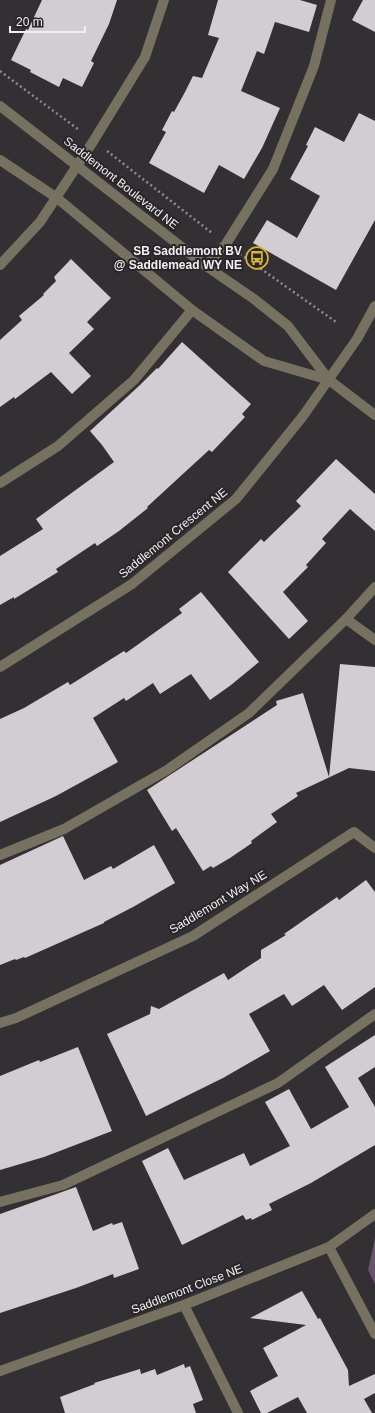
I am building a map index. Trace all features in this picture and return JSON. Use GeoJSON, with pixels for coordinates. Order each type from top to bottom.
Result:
{"type":"FeatureCollection","features":[{"type":"Feature","properties":{"kind":"street"},"geometry":{"type":"LineString","coordinates":[[0,265],[40,222],[57,198],[146,56],[164,0]]}},
{"type":"Feature","properties":{"kind":"street"},"geometry":{"type":"LineString","coordinates":[[206,266],[226,244],[273,169],[314,66],[331,0]]}},
{"type":"Feature","properties":{"kind":"street","name":"Saddlemont Boulevard NE"},"geometry":{"type":"LineString","coordinates":[[0,106],[78,165],[206,266],[254,299],[288,326],[328,380],[375,415]]}},
{"type":"Feature","properties":{"kind":"street","name":"Saddlemont Boulevard NE"},"geometry":{"type":"LineString","coordinates":[[0,160],[57,198],[192,310],[264,361],[328,380]]}},
{"type":"Feature","properties":{"kind":"street","name":"Saddlemont Crescent NE"},"geometry":{"type":"LineString","coordinates":[[0,667],[132,584],[236,500],[303,416],[357,339],[375,306]]}},
{"type":"Feature","properties":{"kind":"street"},"geometry":{"type":"LineString","coordinates":[[0,483],[58,446],[134,380],[192,310]]}},
{"type":"Feature","properties":{"kind":"street"},"geometry":{"type":"LineString","coordinates":[[0,855],[64,829],[174,765],[249,713],[346,619],[375,587]]}},
{"type":"Feature","properties":{"kind":"street"},"geometry":{"type":"LineString","coordinates":[[346,619],[375,640]]}},
{"type":"Feature","properties":{"kind":"street","name":"Saddlemont Way NE"},"geometry":{"type":"LineString","coordinates":[[0,1023],[16,1018],[193,936],[354,832],[375,848]]}},
{"type":"Feature","properties":{"kind":"street"},"geometry":{"type":"LineString","coordinates":[[0,1202],[63,1185],[278,1083],[375,1014]]}},
{"type":"Feature","properties":{"kind":"street","name":"Saddlemont Close NE"},"geometry":{"type":"LineString","coordinates":[[0,1371],[184,1305],[329,1247],[375,1214]]}},
{"type":"Feature","properties":{"kind":"street"},"geometry":{"type":"LineString","coordinates":[[329,1247],[375,1334]]}},
{"type":"Feature","properties":{"kind":"street"},"geometry":{"type":"LineString","coordinates":[[184,1305],[238,1413]]}},
{"type":"Feature","properties":{"kind":"path"},"geometry":{"type":"LineString","coordinates":[[0,71],[94,140]]}},
{"type":"Feature","properties":{"kind":"shaded area"},"geometry":{"type":"Polygon","coordinates":[[[375,1238],[375,1284],[368,1270],[375,1238]]]}},
{"type":"Feature","properties":{"kind":"building"},"geometry":{"type":"Polygon","coordinates":[[[42,0],[117,0],[109,24],[91,61],[94,63],[82,87],[63,78],[59,87],[11,60],[26,29],[28,30],[42,0]]]}},
{"type":"Feature","properties":{"kind":"building"},"geometry":{"type":"Polygon","coordinates":[[[218,0],[300,0],[317,5],[309,32],[275,22],[264,54],[257,51],[241,91],[280,108],[262,148],[244,179],[219,165],[204,193],[149,163],[166,132],[162,130],[172,111],[174,112],[193,76],[202,78],[219,38],[208,35],[218,0]]]}},
{"type":"Feature","properties":{"kind":"building"},"geometry":{"type":"Polygon","coordinates":[[[363,0],[375,0],[375,32],[352,20],[363,0]]]}},
{"type":"Feature","properties":{"kind":"building"},"geometry":{"type":"Polygon","coordinates":[[[359,113],[375,121],[375,220],[336,290],[253,243],[267,220],[297,238],[320,196],[290,179],[308,146],[306,145],[315,127],[344,142],[359,113]]]}},
{"type":"Feature","properties":{"kind":"building"},"geometry":{"type":"Polygon","coordinates":[[[71,259],[111,298],[87,322],[94,329],[69,353],[91,376],[72,394],[51,372],[15,399],[14,397],[0,407],[0,340],[22,320],[19,316],[44,295],[43,294],[56,281],[54,277],[71,259]]]}},
{"type":"Feature","properties":{"kind":"building"},"geometry":{"type":"Polygon","coordinates":[[[182,342],[251,404],[242,414],[245,417],[212,452],[209,450],[147,507],[148,508],[119,531],[97,546],[95,543],[56,569],[58,572],[14,599],[14,597],[0,605],[0,556],[43,529],[36,519],[114,462],[90,431],[157,368],[158,369],[182,342]]]}},
{"type":"Feature","properties":{"kind":"building"},"geometry":{"type":"Polygon","coordinates":[[[336,459],[375,494],[375,531],[350,509],[322,539],[326,543],[306,565],[308,567],[283,592],[308,621],[289,639],[228,572],[261,539],[264,542],[301,506],[296,501],[336,459]]]}},
{"type":"Feature","properties":{"kind":"building"},"geometry":{"type":"Polygon","coordinates":[[[201,592],[259,662],[210,700],[191,674],[160,694],[153,683],[126,701],[124,698],[93,718],[118,762],[56,796],[0,822],[0,719],[24,708],[68,682],[70,685],[124,651],[126,653],[182,613],[179,609],[201,592]]]}},
{"type":"Feature","properties":{"kind":"building"},"geometry":{"type":"Polygon","coordinates":[[[340,664],[375,667],[375,771],[349,768],[296,793],[298,796],[271,814],[277,822],[251,841],[252,843],[213,868],[211,866],[203,871],[176,828],[172,831],[147,790],[277,705],[276,701],[303,693],[329,777],[340,664]]]}},
{"type":"Feature","properties":{"kind":"building"},"geometry":{"type":"Polygon","coordinates":[[[63,836],[84,880],[111,866],[113,869],[154,845],[175,883],[104,923],[25,958],[15,959],[0,965],[0,865],[63,836]]]}},
{"type":"Feature","properties":{"kind":"building"},"geometry":{"type":"Polygon","coordinates":[[[366,880],[375,892],[375,987],[342,1010],[324,985],[292,1006],[284,994],[249,1014],[270,1051],[223,1078],[146,1116],[107,1034],[150,1014],[151,1006],[159,1009],[224,973],[228,980],[261,958],[261,950],[286,935],[284,934],[337,897],[339,900],[366,880]]]}},
{"type":"Feature","properties":{"kind":"building"},"geometry":{"type":"Polygon","coordinates":[[[375,1035],[375,1067],[358,1078],[375,1107],[375,1145],[311,1183],[269,1204],[272,1210],[252,1220],[251,1218],[246,1220],[243,1215],[182,1245],[142,1161],[168,1148],[184,1180],[244,1153],[250,1166],[290,1146],[265,1102],[289,1089],[311,1129],[349,1107],[325,1067],[375,1035]]]}},
{"type":"Feature","properties":{"kind":"building"},"geometry":{"type":"Polygon","coordinates":[[[78,1047],[112,1131],[44,1157],[0,1170],[0,1076],[39,1060],[40,1062],[78,1047]]]}},
{"type":"Feature","properties":{"kind":"building"},"geometry":{"type":"Polygon","coordinates":[[[76,1187],[93,1231],[112,1223],[113,1225],[122,1222],[139,1269],[114,1278],[113,1274],[0,1313],[0,1214],[76,1187]]]}},
{"type":"Feature","properties":{"kind":"building"},"geometry":{"type":"Polygon","coordinates":[[[302,1291],[318,1319],[320,1318],[348,1370],[349,1386],[375,1374],[375,1393],[364,1399],[372,1413],[307,1413],[298,1397],[267,1413],[261,1413],[250,1391],[278,1376],[263,1348],[306,1325],[250,1318],[302,1291]]]}},
{"type":"Feature","properties":{"kind":"building"},"geometry":{"type":"Polygon","coordinates":[[[184,1364],[185,1368],[190,1366],[203,1400],[193,1404],[196,1413],[65,1413],[60,1397],[95,1384],[94,1383],[140,1369],[141,1374],[155,1369],[157,1375],[184,1364]]]}},
{"type":"Feature","properties":{"kind":"place","name":"SB Saddlemont BV @ Saddlemead WY NE"},"geometry":{"type":"Point","coordinates":[257,258]}}]}
